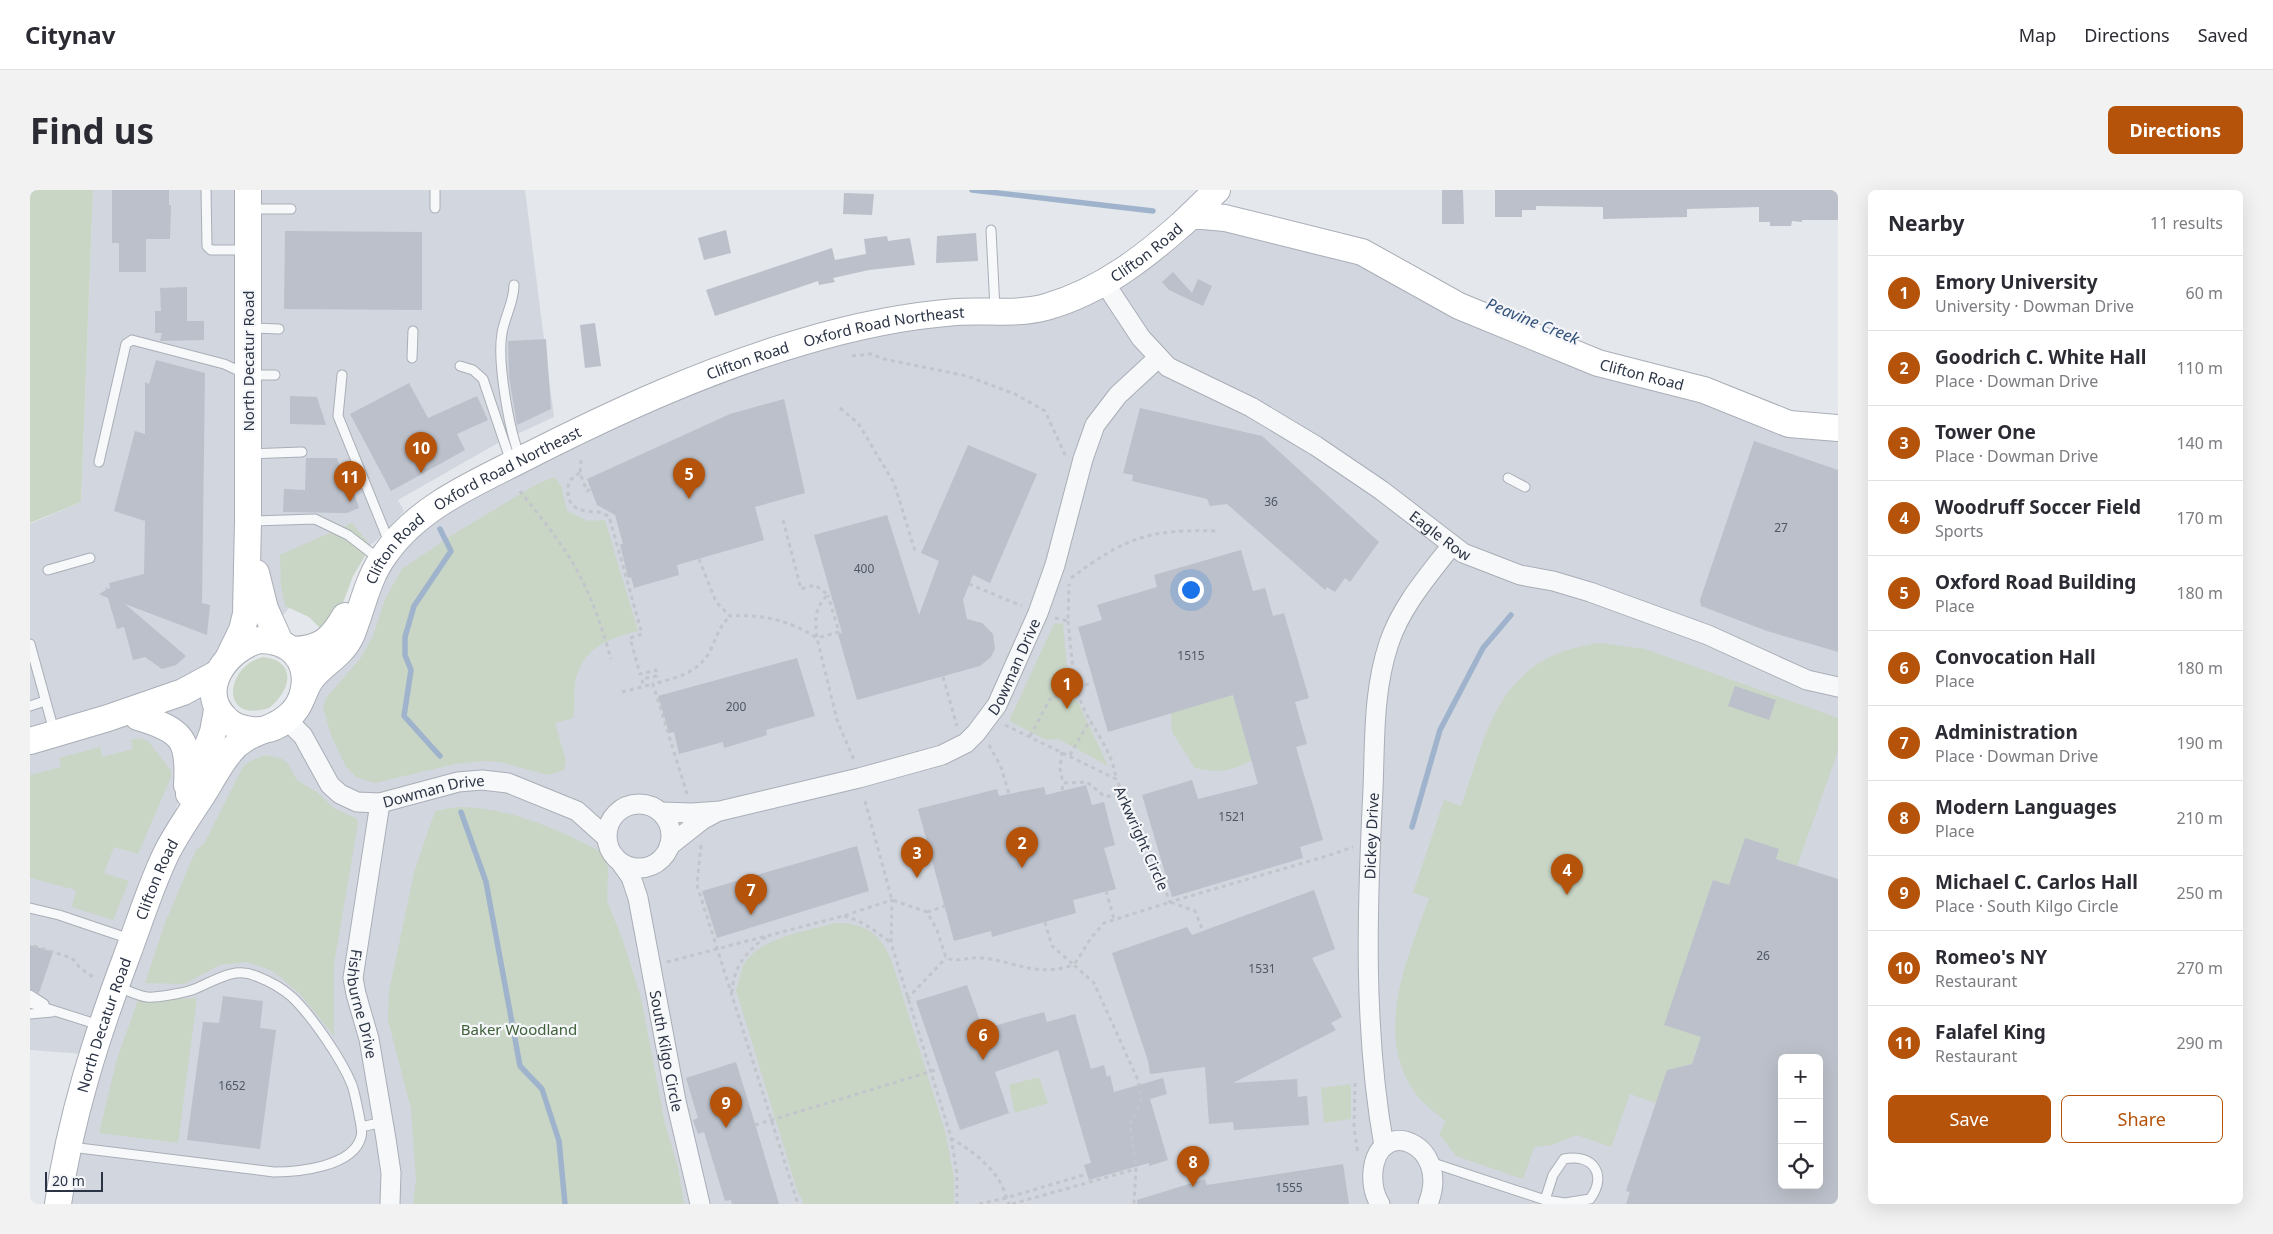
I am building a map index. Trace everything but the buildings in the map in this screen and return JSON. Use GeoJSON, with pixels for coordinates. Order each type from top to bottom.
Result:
{"type":"FeatureCollection","features":[{"type":"Feature","properties":{"kind":"main road"},"geometry":{"type":"LineString","coordinates":[[1165,239],[1216,192]]}},
{"type":"Feature","properties":{"kind":"main road","name":"North Decatur Road"},"geometry":{"type":"LineString","coordinates":[[223,665],[242,630],[246,614],[248,527],[248,200]]}},
{"type":"Feature","properties":{"kind":"main road","name":"Clifton Road"},"geometry":{"type":"LineString","coordinates":[[796,343],[830,333],[915,315],[964,311],[1021,311],[1048,306],[1094,287],[1138,260],[1192,215],[1225,218],[1362,252],[1459,306],[1598,363],[1704,390],[1789,424],[1838,428]]}},
{"type":"Feature","properties":{"kind":"main road","name":"Oxford Road Northeast"},"geometry":{"type":"LineString","coordinates":[[692,379],[796,343]]}},
{"type":"Feature","properties":{"kind":"main road","name":"Clifton Road"},"geometry":{"type":"LineString","coordinates":[[133,940],[167,852],[221,764],[234,746],[244,738],[273,726],[298,706],[315,674],[338,654],[350,636],[381,561],[416,521],[459,491],[605,418],[692,379]]}},
{"type":"Feature","properties":{"kind":"main road","name":"North Decatur Road"},"geometry":{"type":"LineString","coordinates":[[248,527],[258,586],[274,633],[286,646]]}},
{"type":"Feature","properties":{"kind":"main road"},"geometry":{"type":"LineString","coordinates":[[42,737],[183,692],[223,665],[252,642],[269,640],[286,646],[314,647],[327,641],[338,628],[381,561]]}},
{"type":"Feature","properties":{"kind":"main road"},"geometry":{"type":"LineString","coordinates":[[286,646],[303,666],[306,676],[306,690]]}},
{"type":"Feature","properties":{"kind":"main road"},"geometry":{"type":"LineString","coordinates":[[167,852],[213,732],[217,709],[213,691],[223,665]]}},
{"type":"Feature","properties":{"kind":"main road"},"geometry":{"type":"LineString","coordinates":[[134,709],[217,709],[228,722],[234,725],[273,726]]}},
{"type":"Feature","properties":{"kind":"main road"},"geometry":{"type":"LineString","coordinates":[[134,709],[182,738],[187,751],[185,802]]}},
{"type":"Feature","properties":{"kind":"main road","name":"North Decatur Road"},"geometry":{"type":"LineString","coordinates":[[104,981],[133,940]]}},
{"type":"Feature","properties":{"kind":"main road"},"geometry":{"type":"LineString","coordinates":[[58,1204],[68,1147],[101,1026],[104,981]]}},
{"type":"Feature","properties":{"kind":"street","name":"Eagle Row"},"geometry":{"type":"LineString","coordinates":[[1094,287],[1168,367],[1251,407],[1316,446],[1380,490],[1462,553],[1520,575],[1553,581],[1590,592],[1701,632],[1807,680],[1838,687]]}},
{"type":"Feature","properties":{"kind":"street","name":"Dowman Drive"},"geometry":{"type":"LineString","coordinates":[[622,863],[613,855],[607,838],[607,830],[612,817],[627,806],[645,804],[661,812],[692,813],[720,811],[859,778],[942,755],[966,742],[976,733],[997,705],[1038,613],[1056,566],[1084,459],[1095,426],[1118,395],[1158,358]]}},
{"type":"Feature","properties":{"kind":"street","name":"Dickey Drive"},"geometry":{"type":"LineString","coordinates":[[1384,1146],[1371,1047],[1369,972],[1370,840],[1375,714],[1383,662],[1390,641],[1412,596],[1452,546]]}},
{"type":"Feature","properties":{"kind":"street","name":"Dowman Drive"},"geometry":{"type":"LineString","coordinates":[[273,726],[291,724],[303,736],[330,785],[340,794],[358,802],[380,803],[458,782],[482,780],[508,783],[577,811],[607,838]]}},
{"type":"Feature","properties":{"kind":"street","name":"Fishburne Drive"},"geometry":{"type":"LineString","coordinates":[[380,803],[353,978],[369,1038],[391,1173],[390,1204]]}},
{"type":"Feature","properties":{"kind":"street","name":"Dowman Drive"},"geometry":{"type":"LineString","coordinates":[[648,867],[663,857],[670,846],[702,820],[720,811]]}},
{"type":"Feature","properties":{"kind":"street"},"geometry":{"type":"LineString","coordinates":[[661,812],[670,827],[670,846]]}},
{"type":"Feature","properties":{"kind":"street"},"geometry":{"type":"LineString","coordinates":[[622,863],[634,868],[648,867]]}},
{"type":"Feature","properties":{"kind":"street","name":"South Kilgo Circle"},"geometry":{"type":"LineString","coordinates":[[622,863],[632,877],[638,898],[649,967],[676,1101],[700,1204]]}},
{"type":"Feature","properties":{"kind":"street","name":"South Kilgo Circle"},"geometry":{"type":"LineString","coordinates":[[638,898],[642,876],[648,867]]}},
{"type":"Feature","properties":{"kind":"street"},"geometry":{"type":"LineString","coordinates":[[1380,1204],[1375,1196],[1372,1177],[1376,1159],[1384,1146],[1400,1141],[1413,1143],[1420,1148],[1430,1162],[1433,1183],[1428,1204]]}},
{"type":"Feature","properties":{"kind":"lane"},"geometry":{"type":"LineString","coordinates":[[206,190],[207,246],[211,250],[248,250]]}},
{"type":"Feature","properties":{"kind":"lane"},"geometry":{"type":"LineString","coordinates":[[435,190],[435,208]]}},
{"type":"Feature","properties":{"kind":"lane"},"geometry":{"type":"LineString","coordinates":[[248,200],[291,209]]}},
{"type":"Feature","properties":{"kind":"lane"},"geometry":{"type":"LineString","coordinates":[[991,230],[996,312]]}},
{"type":"Feature","properties":{"kind":"lane"},"geometry":{"type":"LineString","coordinates":[[514,285],[514,296],[504,322],[500,349],[517,462]]}},
{"type":"Feature","properties":{"kind":"lane"},"geometry":{"type":"LineString","coordinates":[[248,328],[279,329]]}},
{"type":"Feature","properties":{"kind":"lane"},"geometry":{"type":"LineString","coordinates":[[412,358],[414,331]]}},
{"type":"Feature","properties":{"kind":"lane"},"geometry":{"type":"LineString","coordinates":[[99,462],[126,344],[132,340],[224,364],[248,375],[275,375]]}},
{"type":"Feature","properties":{"kind":"lane"},"geometry":{"type":"LineString","coordinates":[[460,366],[473,370],[483,379],[517,462]]}},
{"type":"Feature","properties":{"kind":"lane"},"geometry":{"type":"LineString","coordinates":[[342,375],[338,416],[381,561]]}},
{"type":"Feature","properties":{"kind":"lane"},"geometry":{"type":"LineString","coordinates":[[248,454],[302,452]]}},
{"type":"Feature","properties":{"kind":"lane"},"geometry":{"type":"LineString","coordinates":[[1508,478],[1524,487]]}},
{"type":"Feature","properties":{"kind":"lane"},"geometry":{"type":"LineString","coordinates":[[248,527],[315,519],[348,535],[381,561]]}},
{"type":"Feature","properties":{"kind":"lane"},"geometry":{"type":"LineString","coordinates":[[48,570],[90,558]]}},
{"type":"Feature","properties":{"kind":"lane"},"geometry":{"type":"LineString","coordinates":[[30,644],[46,701],[42,737]]}},
{"type":"Feature","properties":{"kind":"lane"},"geometry":{"type":"LineString","coordinates":[[30,706],[46,701]]}},
{"type":"Feature","properties":{"kind":"lane"},"geometry":{"type":"LineString","coordinates":[[30,908],[59,914],[133,940]]}},
{"type":"Feature","properties":{"kind":"lane"},"geometry":{"type":"LineString","coordinates":[[68,1147],[274,1172],[298,1172],[315,1169],[348,1154],[361,1138],[362,1127],[352,1086],[344,1069],[312,1021],[293,998],[282,989],[255,975],[240,972],[218,978],[191,990],[147,997],[104,981]]}},
{"type":"Feature","properties":{"kind":"lane"},"geometry":{"type":"LineString","coordinates":[[30,995],[57,1012]]}},
{"type":"Feature","properties":{"kind":"lane"},"geometry":{"type":"LineString","coordinates":[[30,1003],[101,1026]]}},
{"type":"Feature","properties":{"kind":"lane"},"geometry":{"type":"LineString","coordinates":[[30,1014],[57,1012]]}},
{"type":"Feature","properties":{"kind":"lane"},"geometry":{"type":"LineString","coordinates":[[362,1127],[382,1122]]}},
{"type":"Feature","properties":{"kind":"lane"},"geometry":{"type":"LineString","coordinates":[[1430,1162],[1544,1200],[1565,1203],[1590,1199],[1596,1190],[1598,1178],[1595,1168],[1582,1158],[1564,1159],[1553,1175],[1544,1200]]}},
{"type":"Feature","properties":{"kind":"path"},"geometry":{"type":"LineString","coordinates":[[852,356],[871,354],[884,359],[967,376],[1015,394],[1045,411],[1065,455]]}},
{"type":"Feature","properties":{"kind":"path"},"geometry":{"type":"LineString","coordinates":[[840,408],[858,423],[894,483],[916,554]]}},
{"type":"Feature","properties":{"kind":"path"},"geometry":{"type":"LineString","coordinates":[[582,460],[580,473],[587,491],[591,489]]}},
{"type":"Feature","properties":{"kind":"path"},"geometry":{"type":"LineString","coordinates":[[580,473],[569,481],[569,500],[580,511],[600,512],[610,516],[642,634],[630,638],[640,674],[656,670],[657,676],[642,679],[644,687]]}},
{"type":"Feature","properties":{"kind":"path"},"geometry":{"type":"LineString","coordinates":[[520,491],[562,546],[580,576],[599,619],[611,659]]}},
{"type":"Feature","properties":{"kind":"path"},"geometry":{"type":"LineString","coordinates":[[698,559],[716,602],[730,616],[767,616],[795,626],[817,638],[839,632],[828,595],[815,585],[801,589],[783,520]]}},
{"type":"Feature","properties":{"kind":"path"},"geometry":{"type":"LineString","coordinates":[[1116,779],[1114,764],[1081,701],[1068,621],[1069,580],[1103,554],[1120,544],[1141,537],[1191,530],[1218,531]]}},
{"type":"Feature","properties":{"kind":"path"},"geometry":{"type":"LineString","coordinates":[[969,584],[1027,608]]}},
{"type":"Feature","properties":{"kind":"path"},"geometry":{"type":"LineString","coordinates":[[828,595],[820,601],[815,619],[817,638],[837,720],[854,762]]}},
{"type":"Feature","properties":{"kind":"path"},"geometry":{"type":"LineString","coordinates":[[622,692],[680,677],[704,661],[721,625],[730,616]]}},
{"type":"Feature","properties":{"kind":"path"},"geometry":{"type":"LineString","coordinates":[[1052,617],[1068,621]]}},
{"type":"Feature","properties":{"kind":"path"},"geometry":{"type":"LineString","coordinates":[[943,677],[958,732]]}},
{"type":"Feature","properties":{"kind":"path"},"geometry":{"type":"LineString","coordinates":[[1030,736],[1050,699],[1093,682]]}},
{"type":"Feature","properties":{"kind":"path"},"geometry":{"type":"LineString","coordinates":[[653,684],[687,794]]}},
{"type":"Feature","properties":{"kind":"path"},"geometry":{"type":"LineString","coordinates":[[1070,756],[1090,719]]}},
{"type":"Feature","properties":{"kind":"path","name":"Arkwright Circle"},"geometry":{"type":"LineString","coordinates":[[1005,724],[1116,779],[1142,832],[1170,902],[1327,856],[1370,840]]}},
{"type":"Feature","properties":{"kind":"path"},"geometry":{"type":"LineString","coordinates":[[989,745],[1001,767],[1009,794]]}},
{"type":"Feature","properties":{"kind":"path"},"geometry":{"type":"LineString","coordinates":[[1062,752],[1060,768],[1063,783],[1062,790]]}},
{"type":"Feature","properties":{"kind":"path"},"geometry":{"type":"LineString","coordinates":[[1063,783],[1073,781],[1087,782],[1104,796],[1125,797]]}},
{"type":"Feature","properties":{"kind":"path"},"geometry":{"type":"LineString","coordinates":[[865,801],[892,900],[891,943],[951,1137],[957,1174],[957,1204]]}},
{"type":"Feature","properties":{"kind":"path"},"geometry":{"type":"LineString","coordinates":[[702,841],[697,885],[798,1204]]}},
{"type":"Feature","properties":{"kind":"path"},"geometry":{"type":"LineString","coordinates":[[1106,891],[1114,919]]}},
{"type":"Feature","properties":{"kind":"path"},"geometry":{"type":"LineString","coordinates":[[649,967],[843,916],[892,900],[927,912],[945,906]]}},
{"type":"Feature","properties":{"kind":"path"},"geometry":{"type":"LineString","coordinates":[[946,958],[957,961],[981,957],[1032,969],[1056,971],[1074,965],[1091,938],[1104,922],[1170,902],[1195,911],[1203,931]]}},
{"type":"Feature","properties":{"kind":"path"},"geometry":{"type":"LineString","coordinates":[[927,912],[937,930],[946,958]]}},
{"type":"Feature","properties":{"kind":"path"},"geometry":{"type":"LineString","coordinates":[[843,916],[863,923],[891,943]]}},
{"type":"Feature","properties":{"kind":"path"},"geometry":{"type":"LineString","coordinates":[[1045,922],[1052,946],[1094,983],[1138,1080],[1141,1102],[1130,1124],[1136,1169],[1134,1204]]}},
{"type":"Feature","properties":{"kind":"path"},"geometry":{"type":"LineString","coordinates":[[732,998],[734,980],[740,962],[746,953],[768,935]]}},
{"type":"Feature","properties":{"kind":"path"},"geometry":{"type":"LineString","coordinates":[[30,944],[72,958],[86,974],[104,981]]}},
{"type":"Feature","properties":{"kind":"path"},"geometry":{"type":"LineString","coordinates":[[907,999],[946,958]]}},
{"type":"Feature","properties":{"kind":"path"},"geometry":{"type":"LineString","coordinates":[[755,1125],[939,1069]]}},
{"type":"Feature","properties":{"kind":"path"},"geometry":{"type":"LineString","coordinates":[[951,1137],[971,1151],[987,1166],[1000,1182],[1006,1198],[1011,1204],[1136,1169]]}},
{"type":"Feature","properties":{"kind":"path"},"geometry":{"type":"LineString","coordinates":[[979,1204],[1087,1174]]}},
{"type":"Feature","properties":{"kind":"shaded area"},"geometry":{"type":"Polygon","coordinates":[[[93,190],[525,190],[554,417],[498,443],[398,500],[404,511],[377,540],[290,607],[221,690],[83,1054],[30,1050],[30,524],[81,502],[93,190]]]}},
{"type":"Feature","properties":{"kind":"shaded area"},"geometry":{"type":"Polygon","coordinates":[[[1192,215],[1362,252],[1459,306],[1838,428],[1838,1204],[58,1204],[133,940],[226,756],[269,730],[417,521],[796,343],[1033,310],[1192,215]]]}},
{"type":"Feature","properties":{"kind":"green space"},"geometry":{"type":"Polygon","coordinates":[[[30,190],[93,190],[81,502],[30,523],[30,190]]]}},
{"type":"Feature","properties":{"kind":"green space"},"geometry":{"type":"Polygon","coordinates":[[[554,477],[561,486],[567,511],[588,521],[605,520],[638,631],[606,642],[590,653],[583,661],[575,683],[573,718],[555,723],[566,761],[564,770],[548,775],[500,762],[484,761],[455,764],[375,783],[356,777],[345,765],[331,735],[323,707],[326,698],[360,659],[373,636],[385,599],[402,569],[449,537],[537,484],[554,477]]]}},
{"type":"Feature","properties":{"kind":"green space"},"geometry":{"type":"Polygon","coordinates":[[[352,523],[371,546],[353,576],[340,611],[323,631],[309,617],[285,606],[281,586],[280,555],[352,523]]]}},
{"type":"Feature","properties":{"kind":"green space"},"geometry":{"type":"Polygon","coordinates":[[[1063,623],[1069,690],[1072,697],[1078,702],[1108,766],[1058,739],[1047,740],[1009,721],[1054,624],[1063,623]]]}},
{"type":"Feature","properties":{"kind":"green space"},"geometry":{"type":"Polygon","coordinates":[[[1601,643],[1645,649],[1838,718],[1838,751],[1797,866],[1776,859],[1779,849],[1729,885],[1713,880],[1665,1025],[1701,1037],[1692,1064],[1667,1070],[1656,1103],[1630,1094],[1611,1147],[1577,1135],[1552,1145],[1534,1147],[1523,1179],[1456,1156],[1439,1134],[1446,1122],[1416,1094],[1402,1067],[1396,1043],[1395,1018],[1404,969],[1429,898],[1413,893],[1444,800],[1461,806],[1491,722],[1504,698],[1520,678],[1541,662],[1567,650],[1601,643]]]}},
{"type":"Feature","properties":{"kind":"green space"},"geometry":{"type":"Polygon","coordinates":[[[263,657],[282,664],[286,670],[286,685],[282,693],[269,708],[253,711],[242,708],[235,701],[233,692],[235,681],[250,662],[263,657]]]}},
{"type":"Feature","properties":{"kind":"green space"},"geometry":{"type":"Polygon","coordinates":[[[1233,695],[1252,760],[1237,767],[1224,770],[1211,771],[1195,768],[1172,732],[1171,713],[1233,695]]]}},
{"type":"Feature","properties":{"kind":"green space"},"geometry":{"type":"Polygon","coordinates":[[[139,738],[148,741],[171,771],[171,777],[138,854],[114,847],[104,873],[129,881],[113,920],[72,907],[76,890],[30,878],[30,774],[61,767],[59,758],[100,747],[102,757],[133,749],[131,740],[139,738]]]}},
{"type":"Feature","properties":{"kind":"green space"},"geometry":{"type":"Polygon","coordinates":[[[266,755],[282,759],[288,764],[297,780],[317,792],[335,809],[356,818],[358,823],[334,964],[334,1036],[299,993],[273,971],[248,962],[220,965],[184,984],[145,983],[165,923],[196,850],[204,844],[243,767],[250,761],[266,755]]]}},
{"type":"Feature","properties":{"kind":"green space","name":"Baker Woodland"},"geometry":{"type":"Polygon","coordinates":[[[457,807],[477,808],[514,815],[551,828],[603,853],[608,868],[607,901],[623,941],[641,998],[665,1124],[678,1168],[684,1204],[413,1204],[416,1180],[411,1109],[388,1020],[389,991],[414,873],[435,811],[457,807]]]}},
{"type":"Feature","properties":{"kind":"green space"},"geometry":{"type":"Polygon","coordinates":[[[835,923],[854,925],[869,931],[881,942],[891,959],[945,1131],[954,1177],[954,1204],[804,1204],[797,1190],[736,990],[744,964],[760,948],[785,937],[835,923]]]}},
{"type":"Feature","properties":{"kind":"green space"},"geometry":{"type":"Polygon","coordinates":[[[197,998],[178,1143],[99,1133],[117,1059],[138,1000],[197,998]]]}},
{"type":"Feature","properties":{"kind":"green space"},"geometry":{"type":"Polygon","coordinates":[[[1039,1077],[1048,1103],[1015,1113],[1009,1085],[1039,1077]]]}},
{"type":"Feature","properties":{"kind":"green space"},"geometry":{"type":"Polygon","coordinates":[[[1351,1084],[1351,1119],[1324,1123],[1321,1088],[1351,1084]]]}},
{"type":"Feature","properties":{"kind":"waterway","name":"Peavine Creek"},"geometry":{"type":"LineString","coordinates":[[972,190],[1153,211]]}},
{"type":"Feature","properties":{"kind":"waterway"},"geometry":{"type":"LineString","coordinates":[[440,529],[451,551],[414,606],[405,637],[405,655],[411,670],[404,716],[440,756]]}},
{"type":"Feature","properties":{"kind":"waterway"},"geometry":{"type":"LineString","coordinates":[[1412,827],[1440,730],[1483,648],[1511,615]]}},
{"type":"Feature","properties":{"kind":"waterway"},"geometry":{"type":"LineString","coordinates":[[461,812],[486,882],[520,1066],[542,1089],[559,1141],[565,1204]]}},
{"type":"Feature","properties":{"kind":"place","name":"Romeo's NY"},"geometry":{"type":"Point","coordinates":[421,473]}},
{"type":"Feature","properties":{"kind":"place","name":"Oxford Road Building"},"geometry":{"type":"Point","coordinates":[689,499]}},
{"type":"Feature","properties":{"kind":"place","name":"Falafel King"},"geometry":{"type":"Point","coordinates":[350,502]}},
{"type":"Feature","properties":{"kind":"place","name":"Emory University"},"geometry":{"type":"Point","coordinates":[1067,709]}},
{"type":"Feature","properties":{"kind":"place","name":"Goodrich C. White Hall"},"geometry":{"type":"Point","coordinates":[1022,868]}},
{"type":"Feature","properties":{"kind":"place","name":"Tower One"},"geometry":{"type":"Point","coordinates":[917,878]}},
{"type":"Feature","properties":{"kind":"place","name":"Woodruff Soccer Field"},"geometry":{"type":"Point","coordinates":[1567,895]}},
{"type":"Feature","properties":{"kind":"place","name":"Administration"},"geometry":{"type":"Point","coordinates":[751,915]}},
{"type":"Feature","properties":{"kind":"place","name":"Convocation Hall"},"geometry":{"type":"Point","coordinates":[983,1060]}},
{"type":"Feature","properties":{"kind":"place","name":"Michael C. Carlos Hall"},"geometry":{"type":"Point","coordinates":[726,1128]}},
{"type":"Feature","properties":{"kind":"place","name":"Modern Languages"},"geometry":{"type":"Point","coordinates":[1193,1187]}}]}
